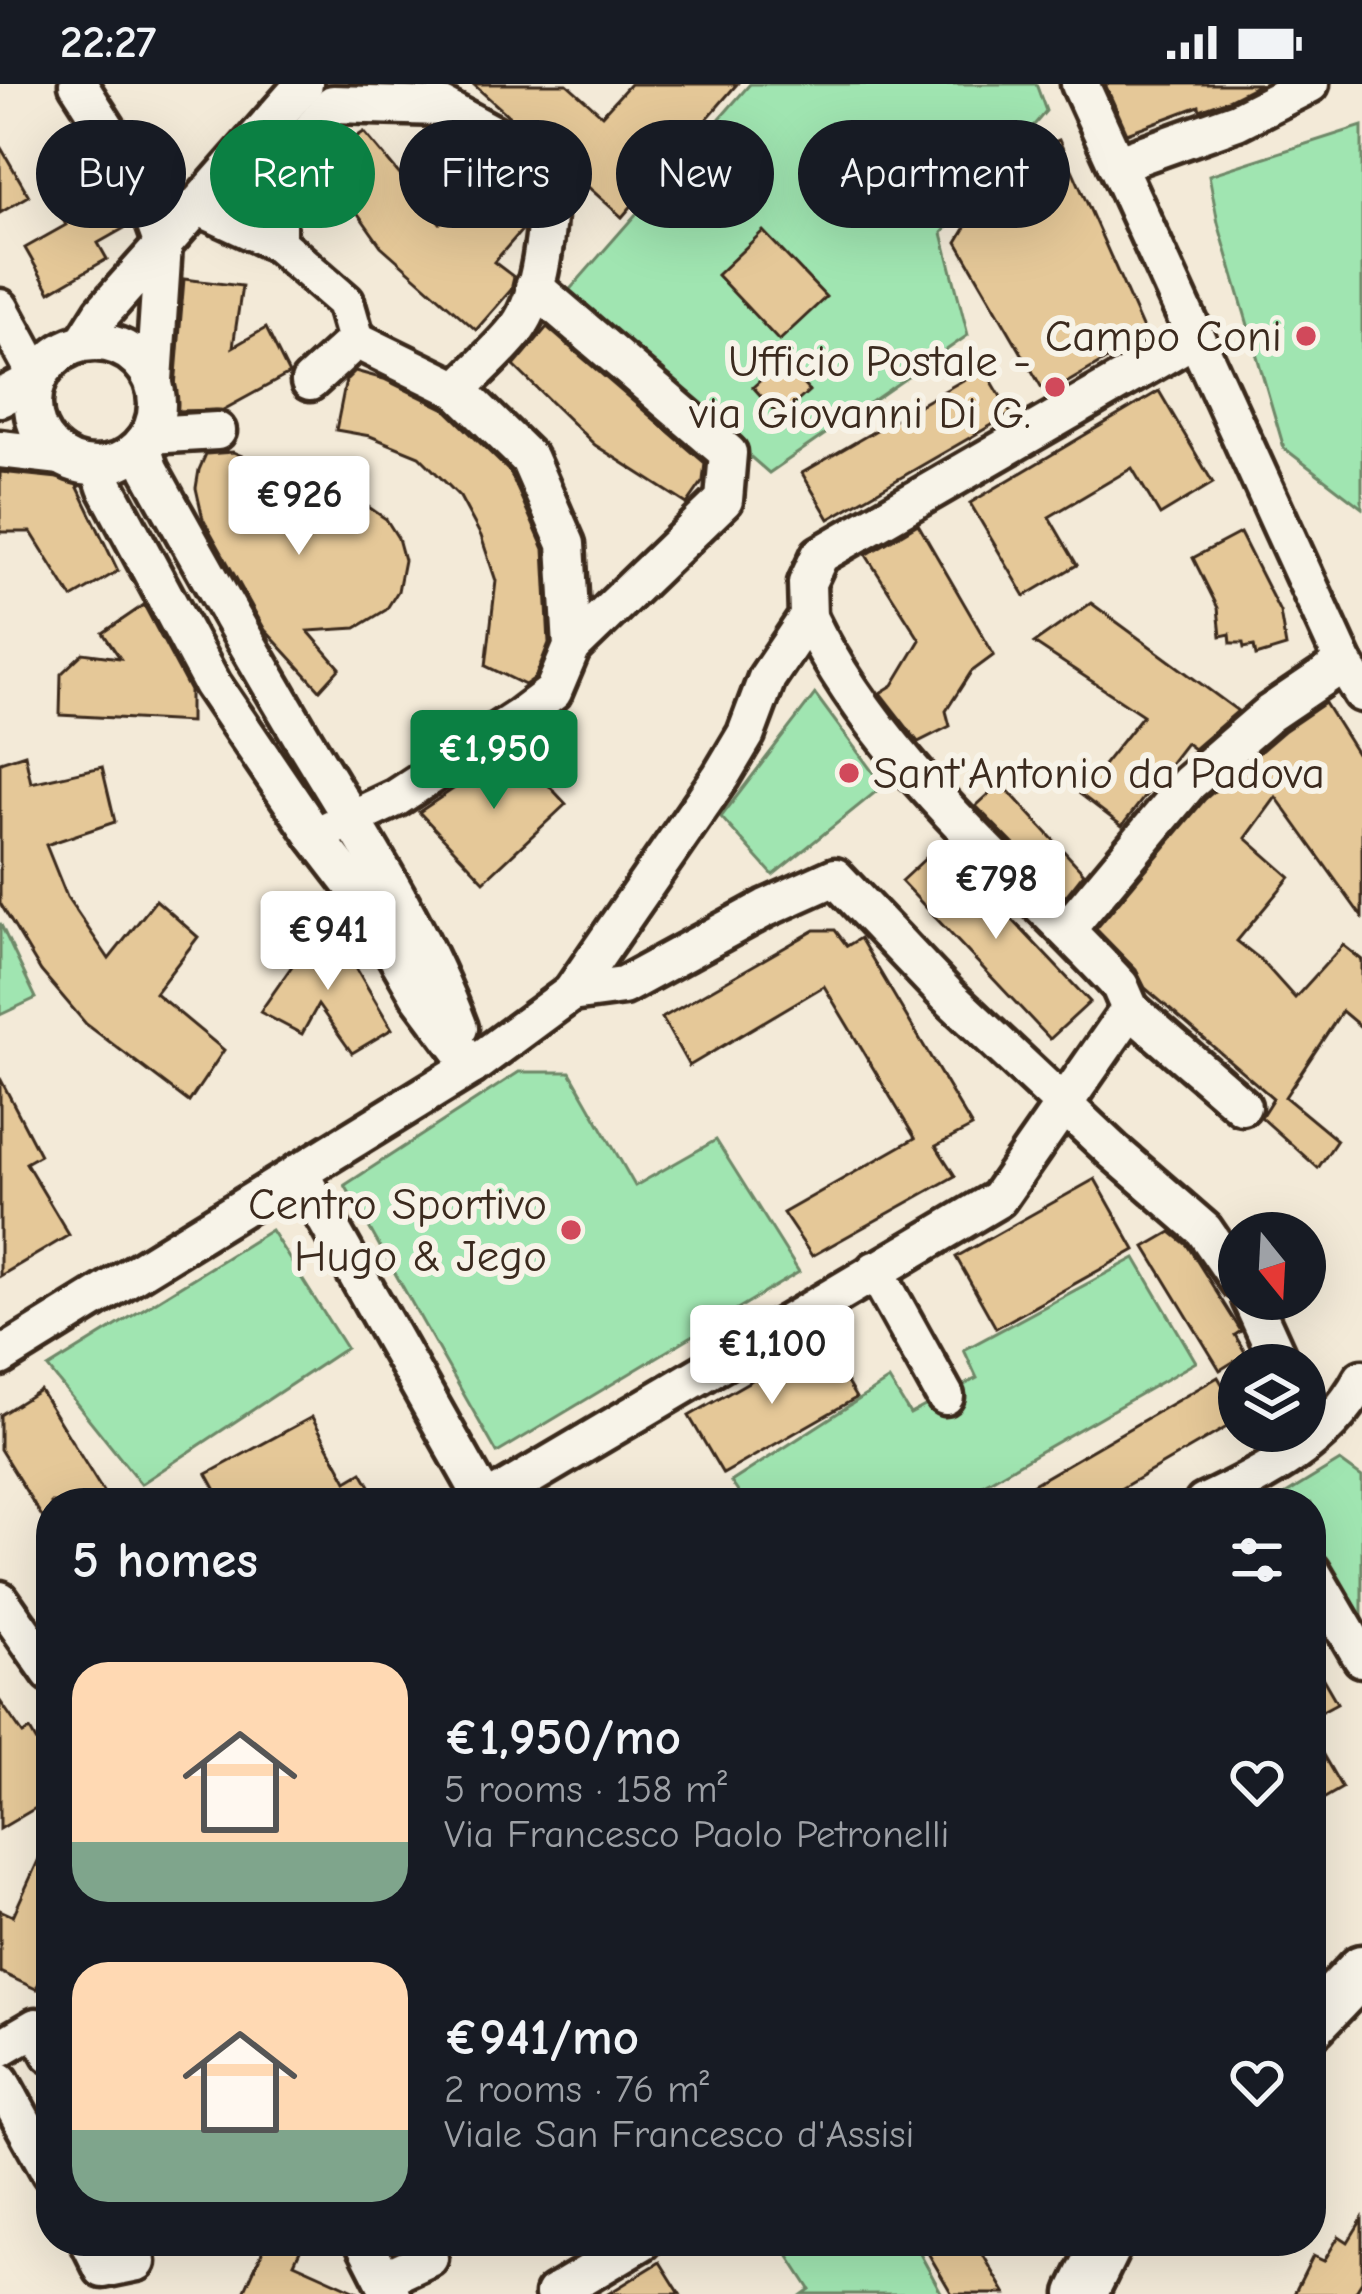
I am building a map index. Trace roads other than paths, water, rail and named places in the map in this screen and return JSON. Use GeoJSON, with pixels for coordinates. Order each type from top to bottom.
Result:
{"type":"FeatureCollection","features":[{"type":"Feature","properties":{"kind":"main road"},"geometry":{"type":"LineString","coordinates":[[1326,2008],[1362,1970]]}},
{"type":"Feature","properties":{"kind":"main road"},"geometry":{"type":"LineString","coordinates":[[1082,2294],[1100,2256]]}},
{"type":"Feature","properties":{"kind":"street"},"geometry":{"type":"LineString","coordinates":[[78,84],[140,181],[163,245],[154,380],[158,399],[146,440],[148,469],[262,670],[353,817],[439,975],[472,1066]]}},
{"type":"Feature","properties":{"kind":"street"},"geometry":{"type":"LineString","coordinates":[[84,342],[103,312],[304,84]]}},
{"type":"Feature","properties":{"kind":"street"},"geometry":{"type":"LineString","coordinates":[[1066,929],[1189,783],[1270,713],[1353,678],[1080,84]]}},
{"type":"Feature","properties":{"kind":"street"},"geometry":{"type":"LineString","coordinates":[[1116,164],[1238,121],[1310,84]]}},
{"type":"Feature","properties":{"kind":"street"},"geometry":{"type":"LineString","coordinates":[[277,243],[277,171],[333,104],[443,107],[506,141],[548,188],[548,221],[534,287],[520,324],[458,390]]}},
{"type":"Feature","properties":{"kind":"street"},"geometry":{"type":"LineString","coordinates":[[197,206],[277,243],[345,302],[356,340],[458,390],[529,459],[566,544],[572,647]]}},
{"type":"Feature","properties":{"kind":"street"},"geometry":{"type":"LineString","coordinates":[[315,836],[396,798],[553,692],[572,647],[724,500],[728,453],[534,287]]}},
{"type":"Feature","properties":{"kind":"street"},"geometry":{"type":"LineString","coordinates":[[0,308],[38,378]]}},
{"type":"Feature","properties":{"kind":"street"},"geometry":{"type":"LineString","coordinates":[[1195,338],[820,555],[807,583],[808,617],[828,657],[883,734],[944,805],[1120,986],[1130,1009],[1242,1106]]}},
{"type":"Feature","properties":{"kind":"street"},"geometry":{"type":"LineString","coordinates":[[310,382],[356,340]]}},
{"type":"Feature","properties":{"kind":"street"},"geometry":{"type":"LineString","coordinates":[[154,380],[126,349],[106,342],[84,342],[49,361],[38,378],[32,413],[47,445],[79,464],[99,466],[115,463],[146,440],[217,431]]}},
{"type":"Feature","properties":{"kind":"street"},"geometry":{"type":"LineString","coordinates":[[0,398],[38,378]]}},
{"type":"Feature","properties":{"kind":"street"},"geometry":{"type":"LineString","coordinates":[[0,449],[61,456]]}},
{"type":"Feature","properties":{"kind":"street"},"geometry":{"type":"LineString","coordinates":[[99,466],[212,684],[364,901],[419,995],[472,1066]]}},
{"type":"Feature","properties":{"kind":"street"},"geometry":{"type":"LineString","coordinates":[[746,734],[767,678],[808,617]]}},
{"type":"Feature","properties":{"kind":"street"},"geometry":{"type":"LineString","coordinates":[[0,1357],[472,1066],[571,993],[746,734],[788,685],[828,657]]}},
{"type":"Feature","properties":{"kind":"street"},"geometry":{"type":"LineString","coordinates":[[212,684],[262,670]]}},
{"type":"Feature","properties":{"kind":"street"},"geometry":{"type":"LineString","coordinates":[[571,993],[623,986],[766,908],[836,877],[948,996],[1204,1230],[1218,1250]]}},
{"type":"Feature","properties":{"kind":"street"},"geometry":{"type":"LineString","coordinates":[[511,1488],[998,1199],[1130,1009]]}},
{"type":"Feature","properties":{"kind":"street"},"geometry":{"type":"LineString","coordinates":[[299,1172],[478,1488]]}},
{"type":"Feature","properties":{"kind":"street"},"geometry":{"type":"LineString","coordinates":[[874,1270],[945,1396]]}},
{"type":"Feature","properties":{"kind":"street"},"geometry":{"type":"LineString","coordinates":[[1326,1423],[1345,1411],[1362,1379]]}},
{"type":"Feature","properties":{"kind":"street"},"geometry":{"type":"LineString","coordinates":[[1266,1488],[1291,1452]]}},
{"type":"Feature","properties":{"kind":"street"},"geometry":{"type":"LineString","coordinates":[[1326,1597],[1362,1658]]}},
{"type":"Feature","properties":{"kind":"street"},"geometry":{"type":"LineString","coordinates":[[0,1600],[36,1652]]}},
{"type":"Feature","properties":{"kind":"street"},"geometry":{"type":"LineString","coordinates":[[0,2048],[36,2027]]}},
{"type":"Feature","properties":{"kind":"street"},"geometry":{"type":"LineString","coordinates":[[0,2081],[36,2146]]}},
{"type":"Feature","properties":{"kind":"street"},"geometry":{"type":"LineString","coordinates":[[96,2256],[103,2269],[138,2266]]}},
{"type":"Feature","properties":{"kind":"street"},"geometry":{"type":"LineString","coordinates":[[372,2256],[387,2286],[428,2256]]}},
{"type":"Feature","properties":{"kind":"street"},"geometry":{"type":"LineString","coordinates":[[554,2294],[618,2256]]}},
{"type":"Feature","properties":{"kind":"place","name":"Campo Coni"},"geometry":{"type":"Point","coordinates":[1306,336]}},
{"type":"Feature","properties":{"kind":"place","name":"Ufficio Postale - via Giovanni Di G."},"geometry":{"type":"Point","coordinates":[1055,387]}},
{"type":"Feature","properties":{"kind":"place","name":"Sant'Antonio da Padova"},"geometry":{"type":"Point","coordinates":[849,773]}},
{"type":"Feature","properties":{"kind":"place","name":"Centro Sportivo Hugo & Jego"},"geometry":{"type":"Point","coordinates":[571,1230]}}]}
